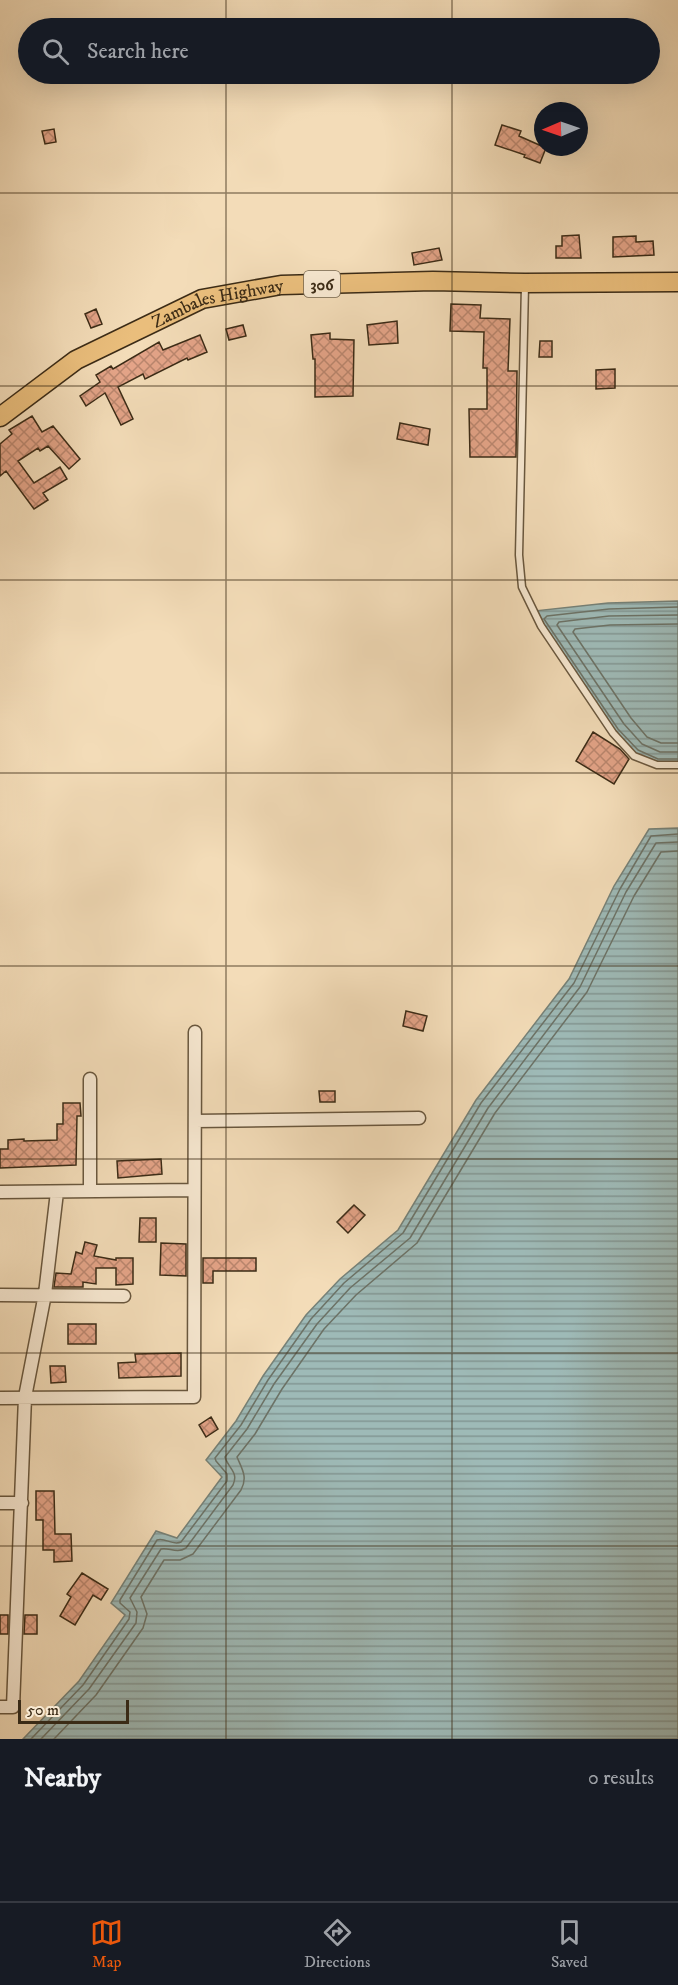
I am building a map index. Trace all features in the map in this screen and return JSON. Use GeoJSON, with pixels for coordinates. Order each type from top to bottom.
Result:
{"type":"FeatureCollection","features":[{"type":"Feature","properties":{"kind":"main road","name":"Zambales Highway"},"geometry":{"type":"LineString","coordinates":[[0,417],[76,360],[202,299],[280,285],[433,281],[678,282]]}},
{"type":"Feature","properties":{"kind":"street"},"geometry":{"type":"LineString","coordinates":[[0,1398],[194,1396],[195,1032]]}},
{"type":"Feature","properties":{"kind":"street"},"geometry":{"type":"LineString","coordinates":[[90,1079],[90,1191]]}},
{"type":"Feature","properties":{"kind":"street"},"geometry":{"type":"LineString","coordinates":[[195,1120],[418,1118]]}},
{"type":"Feature","properties":{"kind":"street"},"geometry":{"type":"LineString","coordinates":[[0,1192],[194,1190]]}},
{"type":"Feature","properties":{"kind":"street"},"geometry":{"type":"LineString","coordinates":[[0,1707],[13,1707],[25,1397],[45,1294],[57,1192]]}},
{"type":"Feature","properties":{"kind":"street"},"geometry":{"type":"LineString","coordinates":[[0,1295],[124,1296]]}},
{"type":"Feature","properties":{"kind":"street"},"geometry":{"type":"LineString","coordinates":[[0,1503],[22,1503]]}},
{"type":"Feature","properties":{"kind":"lane"},"geometry":{"type":"LineString","coordinates":[[525,283],[519,555],[522,588],[541,626],[613,733],[634,756],[657,765],[678,765]]}},
{"type":"Feature","properties":{"kind":"water"},"geometry":{"type":"Polygon","coordinates":[[[678,601],[678,765],[657,765],[634,756],[613,733],[534,611],[608,603],[678,601]]]}},
{"type":"Feature","properties":{"kind":"water"},"geometry":{"type":"Polygon","coordinates":[[[678,828],[678,1739],[23,1739],[79,1681],[125,1615],[111,1603],[156,1531],[177,1538],[222,1477],[206,1460],[236,1421],[263,1376],[306,1315],[340,1279],[398,1230],[476,1100],[569,979],[614,886],[649,829],[678,828]]]}},
{"type":"Feature","properties":{"kind":"building"},"geometry":{"type":"Polygon","coordinates":[[[502,125],[521,131],[519,136],[534,143],[534,156],[543,156],[540,163],[524,157],[525,155],[495,145],[502,125]]]}},
{"type":"Feature","properties":{"kind":"building"},"geometry":{"type":"Polygon","coordinates":[[[54,129],[56,142],[45,144],[42,131],[54,129]]]}},
{"type":"Feature","properties":{"kind":"building"},"geometry":{"type":"Polygon","coordinates":[[[579,235],[581,258],[556,258],[556,246],[562,246],[562,236],[579,235]]]}},
{"type":"Feature","properties":{"kind":"building"},"geometry":{"type":"Polygon","coordinates":[[[636,236],[636,242],[653,241],[654,255],[613,257],[613,237],[636,236]]]}},
{"type":"Feature","properties":{"kind":"building"},"geometry":{"type":"Polygon","coordinates":[[[439,248],[442,260],[414,265],[412,253],[439,248]]]}},
{"type":"Feature","properties":{"kind":"building"},"geometry":{"type":"Polygon","coordinates":[[[451,304],[481,305],[480,318],[510,319],[508,371],[517,371],[516,457],[470,457],[469,409],[487,409],[487,368],[483,368],[484,332],[450,331],[451,304]]]}},
{"type":"Feature","properties":{"kind":"building"},"geometry":{"type":"Polygon","coordinates":[[[96,309],[102,324],[91,328],[85,314],[96,309]]]}},
{"type":"Feature","properties":{"kind":"building"},"geometry":{"type":"Polygon","coordinates":[[[397,321],[398,343],[369,345],[367,325],[397,321]]]}},
{"type":"Feature","properties":{"kind":"building"},"geometry":{"type":"Polygon","coordinates":[[[243,325],[246,336],[229,340],[226,329],[243,325]]]}},
{"type":"Feature","properties":{"kind":"building"},"geometry":{"type":"Polygon","coordinates":[[[330,333],[330,339],[354,340],[353,396],[315,397],[315,359],[313,359],[311,335],[330,333]]]}},
{"type":"Feature","properties":{"kind":"building"},"geometry":{"type":"Polygon","coordinates":[[[200,335],[207,352],[188,360],[187,358],[145,379],[143,374],[118,387],[133,419],[121,425],[105,393],[86,406],[80,396],[100,382],[96,375],[111,366],[113,369],[159,342],[163,350],[200,335]]]}},
{"type":"Feature","properties":{"kind":"building"},"geometry":{"type":"Polygon","coordinates":[[[540,341],[552,341],[552,357],[539,357],[540,341]]]}},
{"type":"Feature","properties":{"kind":"building"},"geometry":{"type":"Polygon","coordinates":[[[615,369],[615,388],[596,389],[596,370],[615,369]]]}},
{"type":"Feature","properties":{"kind":"building"},"geometry":{"type":"Polygon","coordinates":[[[32,416],[42,432],[53,426],[80,459],[69,469],[48,446],[40,451],[38,448],[18,461],[34,483],[60,467],[67,479],[43,493],[48,500],[34,509],[6,471],[0,476],[0,444],[12,434],[9,430],[32,416]]]}},
{"type":"Feature","properties":{"kind":"building"},"geometry":{"type":"Polygon","coordinates":[[[400,423],[430,429],[428,445],[397,439],[400,423]]]}},
{"type":"Feature","properties":{"kind":"building"},"geometry":{"type":"Polygon","coordinates":[[[593,732],[620,749],[629,759],[614,784],[576,761],[593,732]]]}},
{"type":"Feature","properties":{"kind":"building"},"geometry":{"type":"Polygon","coordinates":[[[406,1011],[427,1016],[423,1031],[403,1026],[406,1011]]]}},
{"type":"Feature","properties":{"kind":"building"},"geometry":{"type":"Polygon","coordinates":[[[319,1091],[335,1091],[335,1102],[320,1102],[319,1091]]]}},
{"type":"Feature","properties":{"kind":"building"},"geometry":{"type":"Polygon","coordinates":[[[63,1103],[80,1103],[81,1116],[77,1116],[76,1165],[0,1168],[0,1149],[8,1149],[8,1140],[57,1140],[57,1124],[63,1124],[63,1103]]]}},
{"type":"Feature","properties":{"kind":"building"},"geometry":{"type":"Polygon","coordinates":[[[161,1159],[162,1174],[118,1178],[117,1161],[161,1159]]]}},
{"type":"Feature","properties":{"kind":"building"},"geometry":{"type":"Polygon","coordinates":[[[354,1205],[365,1215],[348,1233],[337,1222],[354,1205]]]}},
{"type":"Feature","properties":{"kind":"building"},"geometry":{"type":"Polygon","coordinates":[[[140,1218],[156,1218],[156,1242],[139,1242],[140,1218]]]}},
{"type":"Feature","properties":{"kind":"building"},"geometry":{"type":"Polygon","coordinates":[[[85,1242],[97,1245],[94,1256],[116,1260],[116,1258],[133,1258],[133,1284],[116,1285],[116,1268],[96,1268],[96,1284],[83,1282],[83,1287],[54,1287],[56,1273],[71,1274],[76,1252],[82,1254],[85,1242]]]}},
{"type":"Feature","properties":{"kind":"building"},"geometry":{"type":"Polygon","coordinates":[[[161,1243],[186,1244],[186,1276],[160,1275],[161,1243]]]}},
{"type":"Feature","properties":{"kind":"building"},"geometry":{"type":"Polygon","coordinates":[[[203,1258],[256,1258],[256,1271],[213,1271],[213,1283],[203,1283],[203,1258]]]}},
{"type":"Feature","properties":{"kind":"building"},"geometry":{"type":"Polygon","coordinates":[[[68,1324],[96,1324],[96,1344],[68,1344],[68,1324]]]}},
{"type":"Feature","properties":{"kind":"building"},"geometry":{"type":"Polygon","coordinates":[[[181,1353],[181,1376],[119,1378],[118,1363],[136,1362],[135,1354],[181,1353]]]}},
{"type":"Feature","properties":{"kind":"building"},"geometry":{"type":"Polygon","coordinates":[[[50,1366],[65,1366],[66,1382],[51,1383],[50,1366]]]}},
{"type":"Feature","properties":{"kind":"building"},"geometry":{"type":"Polygon","coordinates":[[[211,1417],[218,1429],[206,1437],[199,1425],[211,1417]]]}},
{"type":"Feature","properties":{"kind":"building"},"geometry":{"type":"Polygon","coordinates":[[[36,1491],[54,1491],[55,1534],[71,1534],[72,1561],[54,1562],[54,1550],[43,1550],[43,1520],[36,1520],[36,1491]]]}},
{"type":"Feature","properties":{"kind":"building"},"geometry":{"type":"Polygon","coordinates":[[[82,1573],[108,1589],[101,1600],[93,1595],[75,1625],[60,1616],[71,1597],[67,1594],[82,1573]]]}},
{"type":"Feature","properties":{"kind":"building"},"geometry":{"type":"Polygon","coordinates":[[[0,1615],[8,1615],[8,1634],[0,1634],[0,1615]]]}},
{"type":"Feature","properties":{"kind":"building"},"geometry":{"type":"Polygon","coordinates":[[[25,1615],[37,1615],[37,1634],[24,1634],[25,1615]]]}}]}
